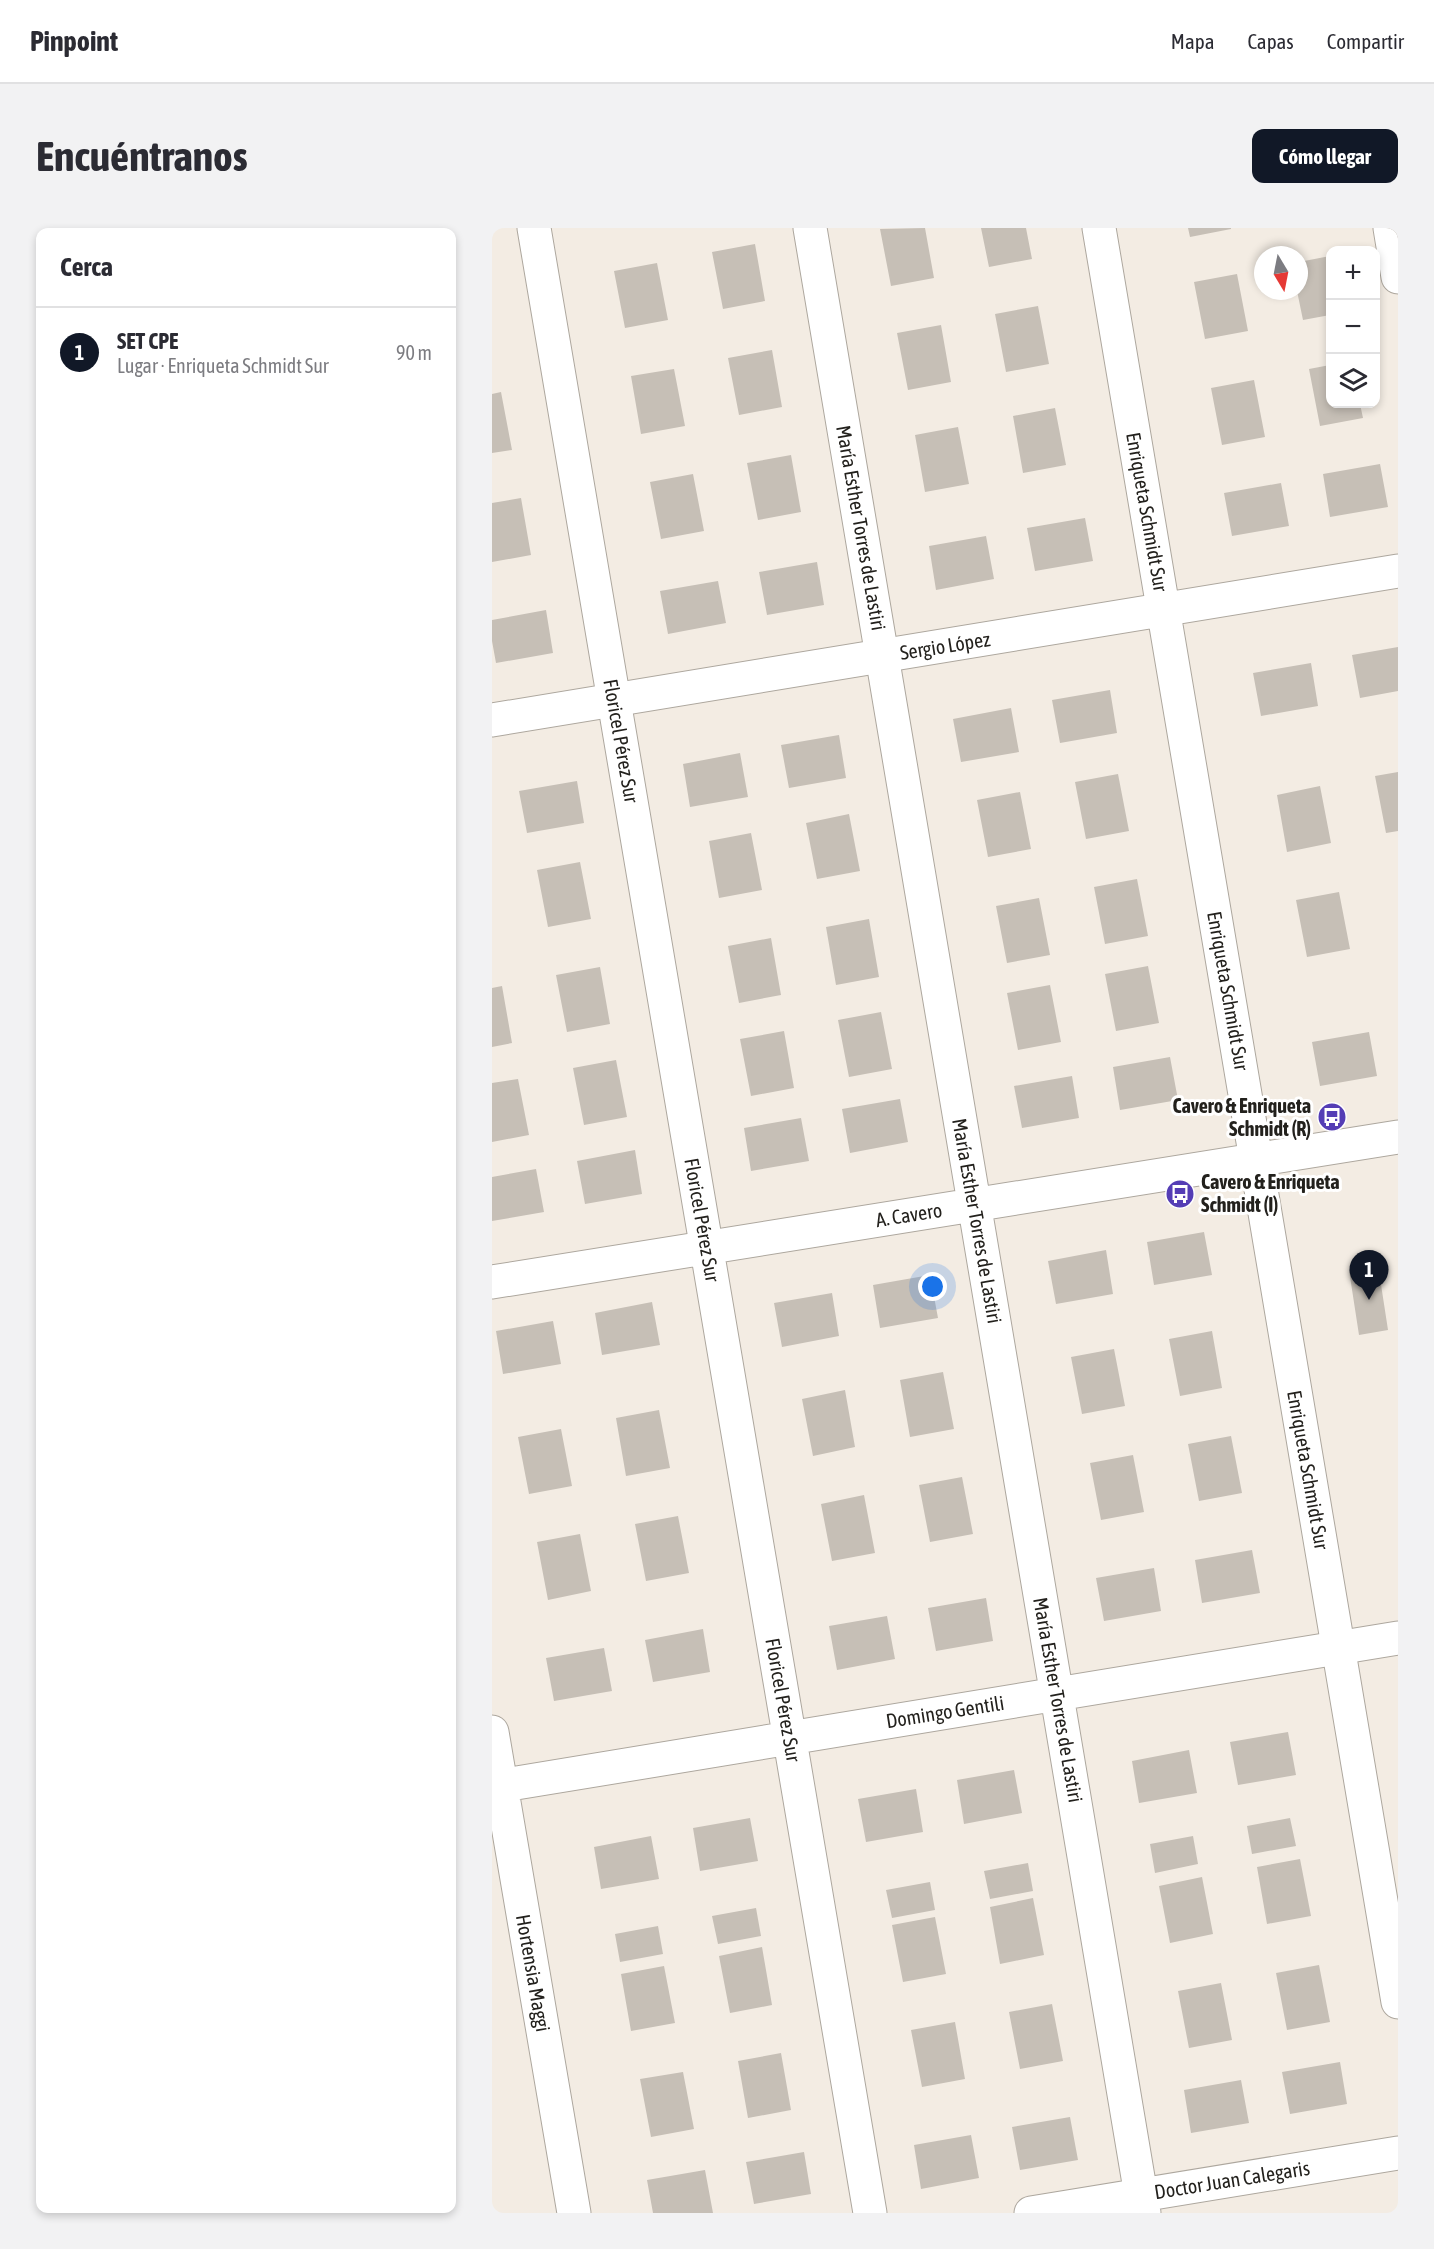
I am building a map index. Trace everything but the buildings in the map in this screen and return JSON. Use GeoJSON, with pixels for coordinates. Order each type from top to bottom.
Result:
{"type":"FeatureCollection","features":[{"type":"Feature","properties":{"kind":"street","name":"Floricel Pérez Sur"},"geometry":{"type":"LineString","coordinates":[[534,228],[870,2213]]}},
{"type":"Feature","properties":{"kind":"street","name":"María Esther Torres de Lastiri"},"geometry":{"type":"LineString","coordinates":[[810,228],[1143,2204]]}},
{"type":"Feature","properties":{"kind":"street","name":"Enriqueta Schmidt Sur"},"geometry":{"type":"LineString","coordinates":[[1099,228],[1398,2002]]}},
{"type":"Feature","properties":{"kind":"street"},"geometry":{"type":"LineString","coordinates":[[1390,228],[1398,277]]}},
{"type":"Feature","properties":{"kind":"street","name":"Sergio López"},"geometry":{"type":"LineString","coordinates":[[492,720],[1398,571]]}},
{"type":"Feature","properties":{"kind":"street","name":"A. Cavero"},"geometry":{"type":"LineString","coordinates":[[492,1282],[1398,1137]]}},
{"type":"Feature","properties":{"kind":"street","name":"Domingo Gentili"},"geometry":{"type":"LineString","coordinates":[[496,1786],[1398,1638]]}},
{"type":"Feature","properties":{"kind":"street","name":"Hortensia Maggi"},"geometry":{"type":"LineString","coordinates":[[492,1732],[496,1786],[574,2213]]}},
{"type":"Feature","properties":{"kind":"street","name":"Doctor Juan Calegaris"},"geometry":{"type":"LineString","coordinates":[[1031,2213],[1143,2204],[1398,2153]]}},
{"type":"Feature","properties":{"kind":"place","name":"Cavero & Enriqueta Schmidt (R)"},"geometry":{"type":"Point","coordinates":[1332,1117]}},
{"type":"Feature","properties":{"kind":"place","name":"Cavero & Enriqueta Schmidt (I)"},"geometry":{"type":"Point","coordinates":[1180,1194]}},
{"type":"Feature","properties":{"kind":"place","name":"SET CPE"},"geometry":{"type":"Point","coordinates":[1369,1300]}}]}
